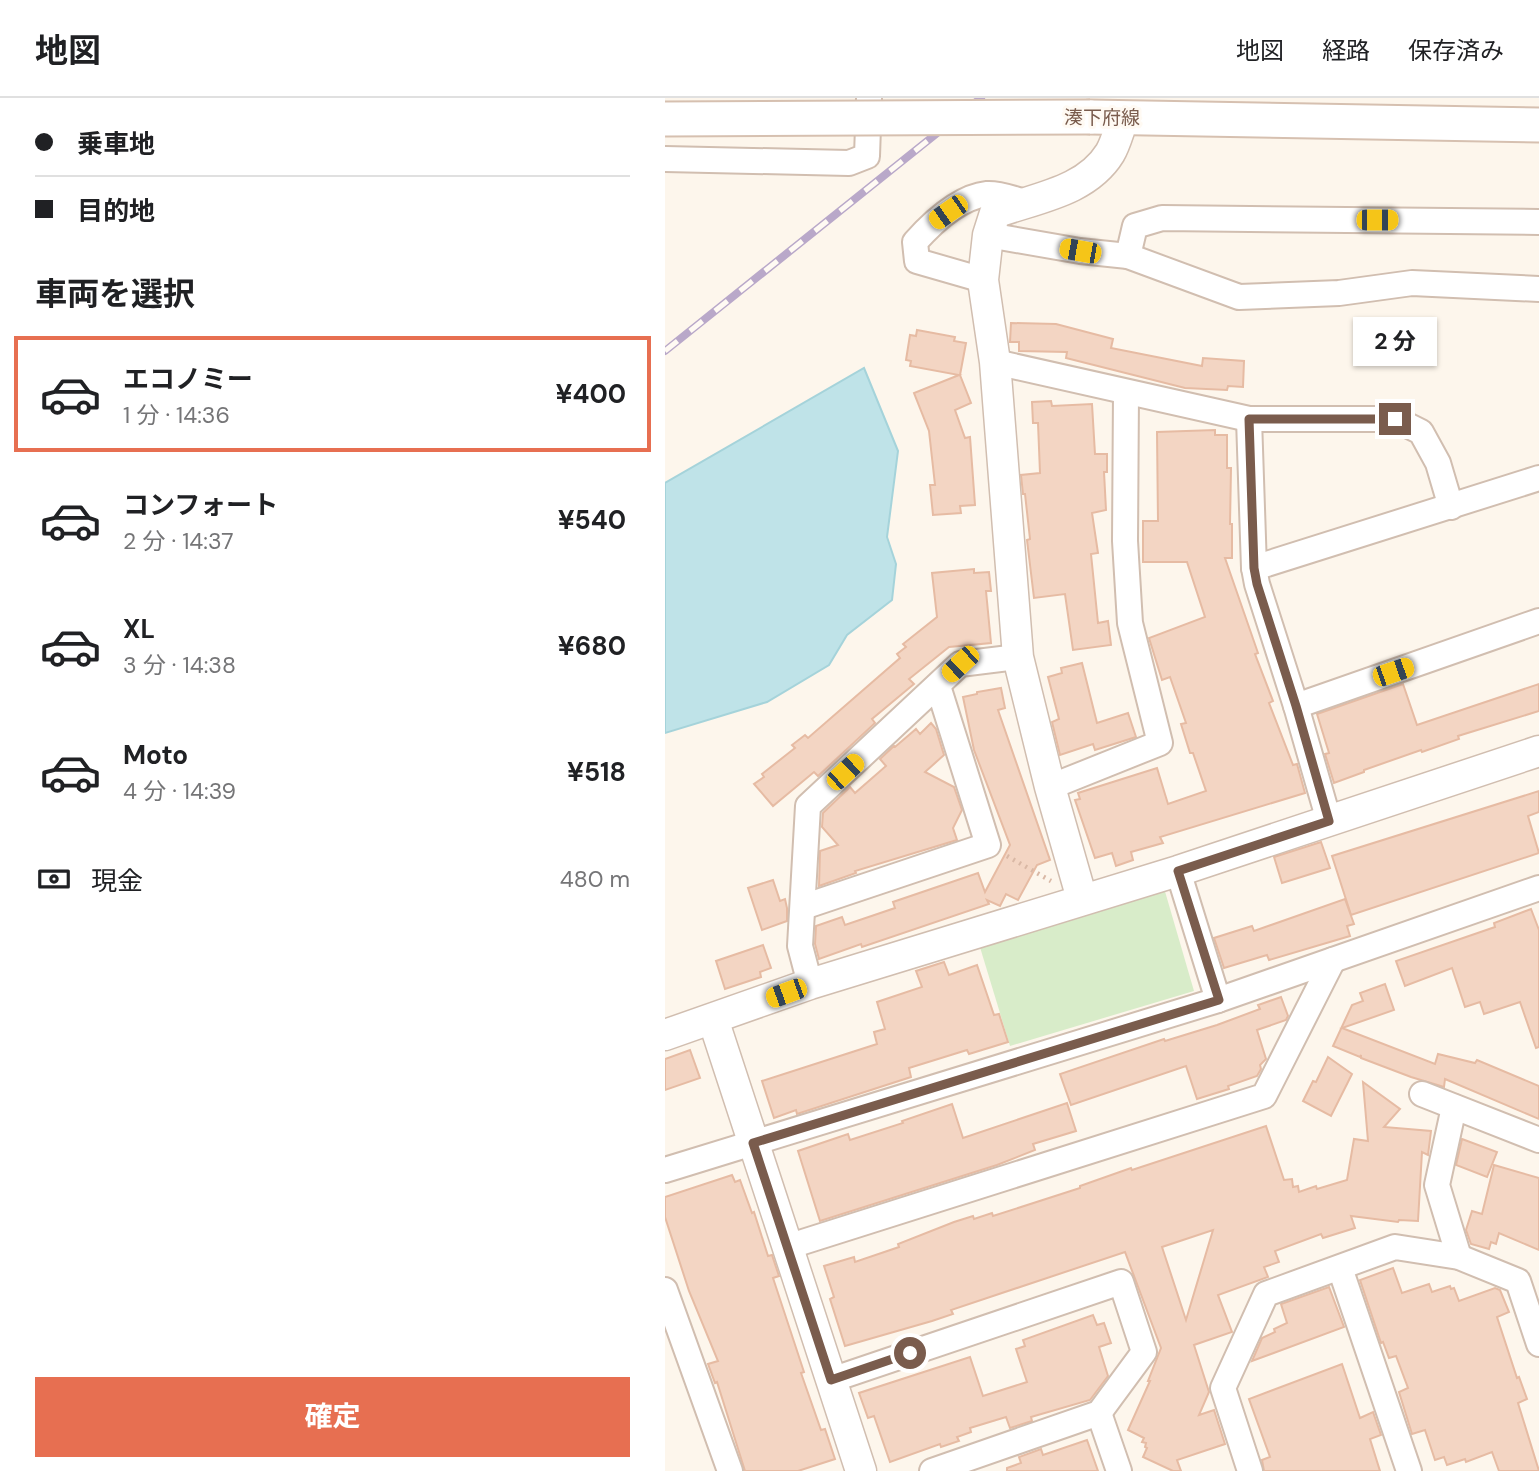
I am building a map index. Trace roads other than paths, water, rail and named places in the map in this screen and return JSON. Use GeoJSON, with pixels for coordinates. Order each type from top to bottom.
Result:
{"type":"FeatureCollection","features":[{"type":"Feature","properties":{"kind":"main road","name":"湊下府線"},"geometry":{"type":"LineString","coordinates":[[665,119],[1124,117],[1539,125]]}},
{"type":"Feature","properties":{"kind":"street"},"geometry":{"type":"LineString","coordinates":[[665,159],[849,163],[867,156],[869,98]]}},
{"type":"Feature","properties":{"kind":"street"},"geometry":{"type":"LineString","coordinates":[[1082,899],[1050,787],[1018,657],[995,362],[983,281],[988,235],[995,213],[1072,187],[1095,172],[1111,152],[1124,117]]}},
{"type":"Feature","properties":{"kind":"street"},"geometry":{"type":"LineString","coordinates":[[983,281],[917,261],[915,242],[932,223],[964,201],[989,194],[1025,202]]}},
{"type":"Feature","properties":{"kind":"street"},"geometry":{"type":"LineString","coordinates":[[1128,256],[1135,226],[1162,218],[1539,222]]}},
{"type":"Feature","properties":{"kind":"street"},"geometry":{"type":"LineString","coordinates":[[988,235],[1080,251],[1128,256],[1239,297],[1339,293],[1412,283],[1539,289]]}},
{"type":"Feature","properties":{"kind":"street"},"geometry":{"type":"LineString","coordinates":[[995,362],[1249,419],[1395,419],[1421,432],[1438,463],[1451,508]]}},
{"type":"Feature","properties":{"kind":"street"},"geometry":{"type":"LineString","coordinates":[[1050,787],[1160,743],[1130,623],[1125,541],[1126,393]]}},
{"type":"Feature","properties":{"kind":"street"},"geometry":{"type":"LineString","coordinates":[[1249,419],[1254,568],[1257,584],[1329,821]]}},
{"type":"Feature","properties":{"kind":"street"},"geometry":{"type":"LineString","coordinates":[[1254,568],[1451,508],[1539,478]]}},
{"type":"Feature","properties":{"kind":"street"},"geometry":{"type":"LineString","coordinates":[[1296,706],[1539,621]]}},
{"type":"Feature","properties":{"kind":"street"},"geometry":{"type":"LineString","coordinates":[[810,984],[800,946],[808,806],[960,664],[1018,657]]}},
{"type":"Feature","properties":{"kind":"street"},"geometry":{"type":"LineString","coordinates":[[803,907],[988,845],[938,686]]}},
{"type":"Feature","properties":{"kind":"street"},"geometry":{"type":"LineString","coordinates":[[665,1035],[810,984],[1178,871],[1539,751]]}},
{"type":"Feature","properties":{"kind":"street"},"geometry":{"type":"LineString","coordinates":[[1178,871],[1219,1000]]}},
{"type":"Feature","properties":{"kind":"street"},"geometry":{"type":"LineString","coordinates":[[665,1170],[1219,1000],[1539,888]]}},
{"type":"Feature","properties":{"kind":"street"},"geometry":{"type":"LineString","coordinates":[[787,1247],[1264,1096],[1333,960]]}},
{"type":"Feature","properties":{"kind":"street"},"geometry":{"type":"LineString","coordinates":[[713,1019],[860,1471]]}},
{"type":"Feature","properties":{"kind":"street"},"geometry":{"type":"LineString","coordinates":[[1422,1094],[1539,1140]]}},
{"type":"Feature","properties":{"kind":"street"},"geometry":{"type":"LineString","coordinates":[[1454,1107],[1437,1185],[1459,1257]]}},
{"type":"Feature","properties":{"kind":"street"},"geometry":{"type":"LineString","coordinates":[[1250,1471],[1223,1388],[1266,1294],[1395,1247],[1459,1257],[1518,1281],[1539,1344]]}},
{"type":"Feature","properties":{"kind":"street"},"geometry":{"type":"LineString","coordinates":[[1340,1268],[1409,1471]]}},
{"type":"Feature","properties":{"kind":"street"},"geometry":{"type":"LineString","coordinates":[[831,1380],[1121,1282],[1144,1352],[1099,1413],[932,1471]]}},
{"type":"Feature","properties":{"kind":"street"},"geometry":{"type":"LineString","coordinates":[[665,1290],[730,1471]]}},
{"type":"Feature","properties":{"kind":"street"},"geometry":{"type":"LineString","coordinates":[[1099,1413],[1119,1471]]}},
{"type":"Feature","properties":{"kind":"water"},"geometry":{"type":"Polygon","coordinates":[[[864,368],[898,451],[887,537],[896,564],[892,600],[847,635],[829,665],[767,702],[665,733],[665,483],[864,368]]]}},
{"type":"Feature","properties":{"kind":"railway"},"geometry":{"type":"LineString","coordinates":[[665,351],[981,98]]}}]}
